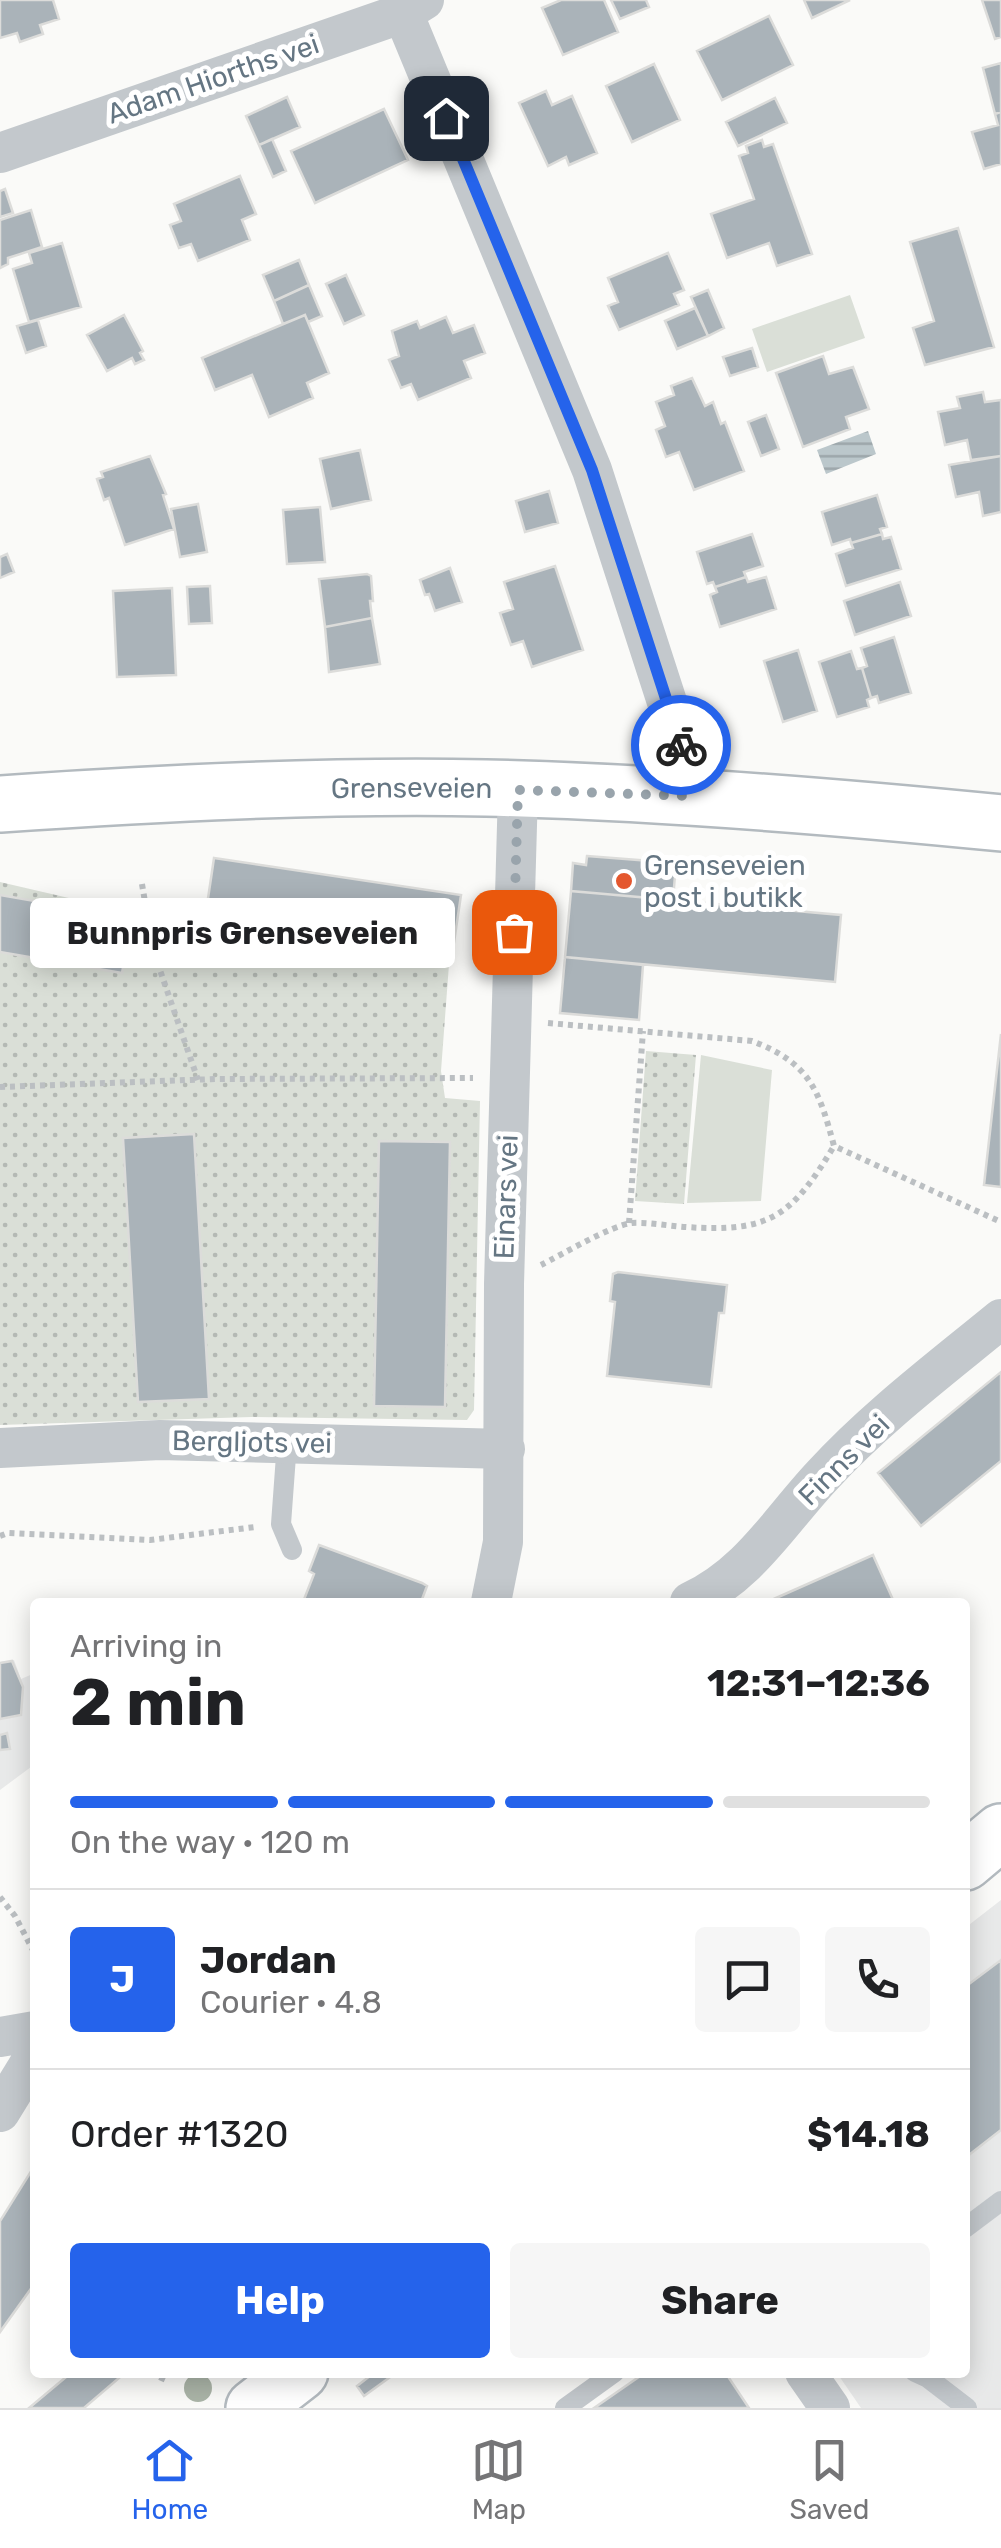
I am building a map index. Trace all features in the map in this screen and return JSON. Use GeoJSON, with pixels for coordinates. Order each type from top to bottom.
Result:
{"type":"FeatureCollection","features":[{"type":"Feature","properties":{"kind":"main road","name":"Grenseveien"},"geometry":{"type":"LineString","coordinates":[[0,804],[300,788],[518,790],[689,796],[1001,823]]}},
{"type":"Feature","properties":{"kind":"main road"},"geometry":{"type":"LineString","coordinates":[[970,1858],[1001,1832]]}},
{"type":"Feature","properties":{"kind":"main road"},"geometry":{"type":"LineString","coordinates":[[254,2408],[292,2378]]}},
{"type":"Feature","properties":{"kind":"street","name":"Adam Hiorths vei"},"geometry":{"type":"LineString","coordinates":[[0,153],[414,6]]}},
{"type":"Feature","properties":{"kind":"street"},"geometry":{"type":"LineString","coordinates":[[414,6],[592,470],[680,739],[689,796]]}},
{"type":"Feature","properties":{"kind":"street","name":"Einars vei"},"geometry":{"type":"LineString","coordinates":[[492,1598],[503,1542],[504,1284],[518,790]]}},
{"type":"Feature","properties":{"kind":"street","name":"Finns vei"},"geometry":{"type":"LineString","coordinates":[[697,1598],[732,1577],[756,1556],[845,1453],[1001,1319]]}},
{"type":"Feature","properties":{"kind":"street","name":"Bergljots vei"},"geometry":{"type":"LineString","coordinates":[[0,1448],[160,1440],[504,1448]]}},
{"type":"Feature","properties":{"kind":"street"},"geometry":{"type":"LineString","coordinates":[[0,2037],[30,2031]]}},
{"type":"Feature","properties":{"kind":"street"},"geometry":{"type":"LineString","coordinates":[[0,2112],[30,2063]]}},
{"type":"Feature","properties":{"kind":"lane"},"geometry":{"type":"LineString","coordinates":[[287,1442],[281,1524],[292,1550]]}},
{"type":"Feature","properties":{"kind":"lane"},"geometry":{"type":"LineString","coordinates":[[970,2224],[1001,2201]]}},
{"type":"Feature","properties":{"kind":"lane"},"geometry":{"type":"LineString","coordinates":[[564,2408],[606,2378]]}},
{"type":"Feature","properties":{"kind":"lane"},"geometry":{"type":"LineString","coordinates":[[928,2378],[967,2408]]}},
{"type":"Feature","properties":{"kind":"path"},"geometry":{"type":"LineString","coordinates":[[142,884],[153,950],[198,1080]]}},
{"type":"Feature","properties":{"kind":"path"},"geometry":{"type":"LineString","coordinates":[[512,1020],[752,1041],[775,1050],[796,1063],[814,1083],[834,1146],[1001,1222]]}},
{"type":"Feature","properties":{"kind":"path"},"geometry":{"type":"LineString","coordinates":[[629,1223],[643,1031]]}},
{"type":"Feature","properties":{"kind":"path"},"geometry":{"type":"LineString","coordinates":[[0,1087],[198,1080],[510,1078]]}},
{"type":"Feature","properties":{"kind":"path"},"geometry":{"type":"LineString","coordinates":[[504,1284],[629,1223],[716,1229],[774,1218],[812,1182],[834,1146]]}},
{"type":"Feature","properties":{"kind":"path"},"geometry":{"type":"LineString","coordinates":[[0,1536],[8,1533],[150,1540],[281,1524]]}},
{"type":"Feature","properties":{"kind":"path"},"geometry":{"type":"LineString","coordinates":[[0,1897],[16,1916],[30,1944]]}},
{"type":"Feature","properties":{"kind":"shaded area"},"geometry":{"type":"Polygon","coordinates":[[[850,295],[865,338],[767,372],[752,329],[850,295]]]}},
{"type":"Feature","properties":{"kind":"shaded area"},"geometry":{"type":"Polygon","coordinates":[[[868,431],[876,454],[826,474],[817,450],[868,431]]]}},
{"type":"Feature","properties":{"kind":"shaded area"},"geometry":{"type":"Polygon","coordinates":[[[0,882],[146,916],[200,911],[450,951],[441,1071],[445,1098],[480,1101],[474,1410],[467,1420],[251,1417],[0,1425],[0,882]]]}},
{"type":"Feature","properties":{"kind":"shaded area"},"geometry":{"type":"Polygon","coordinates":[[[646,1051],[696,1055],[684,1204],[635,1201],[646,1051]]]}},
{"type":"Feature","properties":{"kind":"shaded area"},"geometry":{"type":"Polygon","coordinates":[[[701,1055],[772,1070],[761,1201],[687,1203],[701,1055]]]}},
{"type":"Feature","properties":{"kind":"shaded area"},"geometry":{"type":"Polygon","coordinates":[[[14,1660],[21,1679],[30,1675],[30,1768],[0,1790],[0,1662],[14,1660]]]}},
{"type":"Feature","properties":{"kind":"shaded area"},"geometry":{"type":"Polygon","coordinates":[[[1001,1900],[1001,2408],[861,2408],[840,2378],[970,2378],[970,1924],[1001,1900]]]}},
{"type":"Feature","properties":{"kind":"building"},"geometry":{"type":"Polygon","coordinates":[[[0,0],[53,0],[59,19],[40,25],[43,34],[20,42],[17,33],[0,38],[0,0]]]}},
{"type":"Feature","properties":{"kind":"building"},"geometry":{"type":"Polygon","coordinates":[[[561,0],[604,0],[618,32],[563,55],[542,8],[561,0]]]}},
{"type":"Feature","properties":{"kind":"building"},"geometry":{"type":"Polygon","coordinates":[[[611,0],[646,0],[649,7],[620,19],[611,0]]]}},
{"type":"Feature","properties":{"kind":"building"},"geometry":{"type":"Polygon","coordinates":[[[804,0],[850,0],[812,18],[804,0]]]}},
{"type":"Feature","properties":{"kind":"building"},"geometry":{"type":"Polygon","coordinates":[[[982,0],[1001,0],[1001,37],[995,39],[982,0]]]}},
{"type":"Feature","properties":{"kind":"building"},"geometry":{"type":"Polygon","coordinates":[[[769,16],[793,65],[722,100],[697,51],[769,16]]]}},
{"type":"Feature","properties":{"kind":"building"},"geometry":{"type":"Polygon","coordinates":[[[1001,63],[1001,112],[995,114],[983,68],[1001,63]]]}},
{"type":"Feature","properties":{"kind":"building"},"geometry":{"type":"Polygon","coordinates":[[[654,64],[680,120],[632,142],[606,86],[654,64]]]}},
{"type":"Feature","properties":{"kind":"building"},"geometry":{"type":"Polygon","coordinates":[[[546,91],[552,105],[572,96],[597,153],[569,165],[566,157],[548,166],[519,103],[546,91]]]}},
{"type":"Feature","properties":{"kind":"building"},"geometry":{"type":"Polygon","coordinates":[[[287,97],[300,127],[259,145],[246,116],[287,97]]]}},
{"type":"Feature","properties":{"kind":"building"},"geometry":{"type":"Polygon","coordinates":[[[775,98],[787,123],[738,146],[726,122],[775,98]]]}},
{"type":"Feature","properties":{"kind":"building"},"geometry":{"type":"Polygon","coordinates":[[[384,109],[408,160],[315,203],[291,151],[384,109]]]}},
{"type":"Feature","properties":{"kind":"building"},"geometry":{"type":"Polygon","coordinates":[[[1001,112],[1001,164],[984,169],[972,132],[998,125],[995,114],[1001,112]]]}},
{"type":"Feature","properties":{"kind":"building"},"geometry":{"type":"Polygon","coordinates":[[[272,139],[286,171],[273,177],[259,145],[272,139]]]}},
{"type":"Feature","properties":{"kind":"building"},"geometry":{"type":"Polygon","coordinates":[[[762,140],[764,147],[773,144],[812,254],[777,266],[769,243],[727,258],[711,214],[754,199],[739,156],[748,153],[746,146],[762,140]]]}},
{"type":"Feature","properties":{"kind":"building"},"geometry":{"type":"Polygon","coordinates":[[[240,176],[256,214],[242,220],[250,240],[198,261],[191,244],[179,248],[170,225],[181,221],[174,204],[240,176]]]}},
{"type":"Feature","properties":{"kind":"building"},"geometry":{"type":"Polygon","coordinates":[[[5,189],[13,213],[0,217],[0,191],[5,189]]]}},
{"type":"Feature","properties":{"kind":"building"},"geometry":{"type":"Polygon","coordinates":[[[31,210],[42,247],[8,258],[8,264],[0,268],[0,220],[31,210]]]}},
{"type":"Feature","properties":{"kind":"building"},"geometry":{"type":"Polygon","coordinates":[[[958,228],[994,347],[925,365],[913,328],[934,321],[910,242],[958,228]]]}},
{"type":"Feature","properties":{"kind":"building"},"geometry":{"type":"Polygon","coordinates":[[[62,243],[81,307],[29,322],[13,269],[32,263],[29,253],[62,243]]]}},
{"type":"Feature","properties":{"kind":"building"},"geometry":{"type":"Polygon","coordinates":[[[668,253],[684,290],[674,294],[679,305],[619,330],[608,306],[618,302],[608,278],[668,253]]]}},
{"type":"Feature","properties":{"kind":"building"},"geometry":{"type":"Polygon","coordinates":[[[299,260],[309,285],[274,301],[263,275],[299,260]]]}},
{"type":"Feature","properties":{"kind":"building"},"geometry":{"type":"Polygon","coordinates":[[[346,275],[364,315],[344,324],[326,284],[346,275]]]}},
{"type":"Feature","properties":{"kind":"building"},"geometry":{"type":"Polygon","coordinates":[[[309,285],[322,316],[308,322],[305,315],[283,324],[274,301],[309,285]]]}},
{"type":"Feature","properties":{"kind":"building"},"geometry":{"type":"Polygon","coordinates":[[[708,290],[724,328],[708,336],[691,297],[708,290]]]}},
{"type":"Feature","properties":{"kind":"building"},"geometry":{"type":"Polygon","coordinates":[[[695,308],[708,336],[677,349],[665,321],[695,308]]]}},
{"type":"Feature","properties":{"kind":"building"},"geometry":{"type":"Polygon","coordinates":[[[124,315],[144,360],[135,364],[132,358],[107,371],[87,335],[124,315]]]}},
{"type":"Feature","properties":{"kind":"building"},"geometry":{"type":"Polygon","coordinates":[[[305,315],[329,373],[307,383],[313,398],[269,417],[252,375],[215,390],[202,358],[305,315]]]}},
{"type":"Feature","properties":{"kind":"building"},"geometry":{"type":"Polygon","coordinates":[[[446,317],[453,333],[474,325],[485,353],[464,361],[471,378],[418,400],[411,384],[401,388],[389,360],[399,356],[392,331],[417,321],[420,328],[446,317]]]}},
{"type":"Feature","properties":{"kind":"building"},"geometry":{"type":"Polygon","coordinates":[[[38,320],[46,346],[26,353],[17,326],[38,320]]]}},
{"type":"Feature","properties":{"kind":"building"},"geometry":{"type":"Polygon","coordinates":[[[752,348],[758,367],[730,376],[723,357],[752,348]]]}},
{"type":"Feature","properties":{"kind":"building"},"geometry":{"type":"Polygon","coordinates":[[[823,356],[829,374],[853,367],[869,409],[846,417],[850,429],[803,447],[776,373],[823,356]]]}},
{"type":"Feature","properties":{"kind":"building"},"geometry":{"type":"Polygon","coordinates":[[[692,378],[705,406],[713,402],[721,424],[725,422],[744,471],[694,490],[679,452],[666,457],[656,430],[665,426],[656,402],[674,395],[671,386],[692,378]]]}},
{"type":"Feature","properties":{"kind":"building"},"geometry":{"type":"Polygon","coordinates":[[[983,392],[985,402],[1001,400],[1001,456],[971,460],[967,440],[945,445],[938,412],[960,408],[957,397],[983,392]]]}},
{"type":"Feature","properties":{"kind":"building"},"geometry":{"type":"Polygon","coordinates":[[[766,415],[779,449],[761,456],[748,422],[766,415]]]}},
{"type":"Feature","properties":{"kind":"building"},"geometry":{"type":"Polygon","coordinates":[[[360,450],[371,500],[331,509],[320,459],[360,450]]]}},
{"type":"Feature","properties":{"kind":"building"},"geometry":{"type":"Polygon","coordinates":[[[150,456],[166,494],[163,495],[174,529],[125,545],[109,498],[104,500],[97,479],[103,477],[101,472],[150,456]]]}},
{"type":"Feature","properties":{"kind":"building"},"geometry":{"type":"Polygon","coordinates":[[[1001,456],[1001,512],[983,516],[979,492],[956,497],[949,465],[1001,456]]]}},
{"type":"Feature","properties":{"kind":"building"},"geometry":{"type":"Polygon","coordinates":[[[549,491],[558,523],[525,532],[516,501],[549,491]]]}},
{"type":"Feature","properties":{"kind":"building"},"geometry":{"type":"Polygon","coordinates":[[[877,495],[887,527],[880,529],[882,534],[832,545],[822,512],[877,495]]]}},
{"type":"Feature","properties":{"kind":"building"},"geometry":{"type":"Polygon","coordinates":[[[198,504],[207,552],[180,557],[171,509],[198,504]]]}},
{"type":"Feature","properties":{"kind":"building"},"geometry":{"type":"Polygon","coordinates":[[[320,507],[325,562],[287,564],[283,510],[320,507]]]}},
{"type":"Feature","properties":{"kind":"building"},"geometry":{"type":"Polygon","coordinates":[[[752,534],[763,566],[744,572],[746,577],[715,587],[713,582],[707,584],[697,552],[752,534]]]}},
{"type":"Feature","properties":{"kind":"building"},"geometry":{"type":"Polygon","coordinates":[[[882,534],[883,539],[891,537],[901,569],[846,586],[836,554],[853,548],[851,543],[882,534]]]}},
{"type":"Feature","properties":{"kind":"building"},"geometry":{"type":"Polygon","coordinates":[[[7,554],[14,572],[0,578],[0,557],[7,554]]]}},
{"type":"Feature","properties":{"kind":"building"},"geometry":{"type":"Polygon","coordinates":[[[555,566],[583,650],[532,667],[523,641],[511,645],[500,613],[513,609],[504,582],[555,566]]]}},
{"type":"Feature","properties":{"kind":"building"},"geometry":{"type":"Polygon","coordinates":[[[450,568],[462,602],[435,611],[420,580],[450,568]]]}},
{"type":"Feature","properties":{"kind":"building"},"geometry":{"type":"Polygon","coordinates":[[[371,576],[372,618],[325,627],[319,579],[371,576]]]}},
{"type":"Feature","properties":{"kind":"building"},"geometry":{"type":"Polygon","coordinates":[[[746,577],[748,582],[766,577],[776,609],[720,627],[710,595],[717,592],[715,587],[746,577]]]}},
{"type":"Feature","properties":{"kind":"building"},"geometry":{"type":"Polygon","coordinates":[[[900,582],[911,616],[855,635],[844,601],[900,582]]]}},
{"type":"Feature","properties":{"kind":"building"},"geometry":{"type":"Polygon","coordinates":[[[210,586],[212,623],[189,624],[187,587],[210,586]]]}},
{"type":"Feature","properties":{"kind":"building"},"geometry":{"type":"Polygon","coordinates":[[[172,588],[176,675],[117,677],[113,591],[172,588]]]}},
{"type":"Feature","properties":{"kind":"building"},"geometry":{"type":"Polygon","coordinates":[[[372,618],[380,664],[329,672],[325,627],[372,618]]]}},
{"type":"Feature","properties":{"kind":"building"},"geometry":{"type":"Polygon","coordinates":[[[894,637],[911,693],[879,703],[877,696],[871,698],[861,648],[894,637]]]}},
{"type":"Feature","properties":{"kind":"building"},"geometry":{"type":"Polygon","coordinates":[[[798,650],[817,711],[783,722],[764,661],[798,650]]]}},
{"type":"Feature","properties":{"kind":"building"},"geometry":{"type":"Polygon","coordinates":[[[851,651],[857,669],[862,668],[871,698],[867,700],[869,707],[837,717],[819,662],[851,651]]]}},
{"type":"Feature","properties":{"kind":"building"},"geometry":{"type":"Polygon","coordinates":[[[587,856],[676,863],[673,900],[571,891],[573,863],[586,865],[587,856]]]}},
{"type":"Feature","properties":{"kind":"building"},"geometry":{"type":"Polygon","coordinates":[[[214,858],[461,895],[453,949],[206,912],[214,858]]]}},
{"type":"Feature","properties":{"kind":"building"},"geometry":{"type":"Polygon","coordinates":[[[571,891],[841,915],[835,982],[565,957],[571,891]]]}},
{"type":"Feature","properties":{"kind":"building"},"geometry":{"type":"Polygon","coordinates":[[[0,895],[132,918],[122,973],[0,952],[0,895]]]}},
{"type":"Feature","properties":{"kind":"building"},"geometry":{"type":"Polygon","coordinates":[[[565,957],[643,965],[639,1020],[560,1013],[565,957]]]}},
{"type":"Feature","properties":{"kind":"building"},"geometry":{"type":"Polygon","coordinates":[[[1001,1034],[1001,1187],[984,1185],[1001,1034]]]}},
{"type":"Feature","properties":{"kind":"building"},"geometry":{"type":"Polygon","coordinates":[[[194,1134],[209,1399],[138,1402],[123,1138],[194,1134]]]}},
{"type":"Feature","properties":{"kind":"building"},"geometry":{"type":"Polygon","coordinates":[[[379,1141],[450,1142],[445,1407],[374,1406],[379,1141]]]}},
{"type":"Feature","properties":{"kind":"building"},"geometry":{"type":"Polygon","coordinates":[[[613,1274],[727,1285],[724,1313],[719,1313],[711,1387],[607,1376],[615,1302],[610,1301],[613,1274]]]}},
{"type":"Feature","properties":{"kind":"building"},"geometry":{"type":"Polygon","coordinates":[[[1001,1372],[1001,1461],[921,1526],[878,1473],[1001,1372]]]}},
{"type":"Feature","properties":{"kind":"building"},"geometry":{"type":"Polygon","coordinates":[[[319,1545],[427,1586],[422,1598],[305,1598],[314,1574],[309,1571],[319,1545]]]}},
{"type":"Feature","properties":{"kind":"building"},"geometry":{"type":"Polygon","coordinates":[[[873,1555],[892,1598],[776,1598],[873,1555]]]}},
{"type":"Feature","properties":{"kind":"building"},"geometry":{"type":"Polygon","coordinates":[[[12,1661],[23,1687],[21,1715],[0,1719],[0,1663],[12,1661]]]}},
{"type":"Feature","properties":{"kind":"building"},"geometry":{"type":"Polygon","coordinates":[[[7,1733],[10,1749],[0,1750],[0,1735],[7,1733]]]}},
{"type":"Feature","properties":{"kind":"building"},"geometry":{"type":"Polygon","coordinates":[[[1001,1960],[1001,2130],[970,2154],[970,1983],[1001,1960]]]}},
{"type":"Feature","properties":{"kind":"building"},"geometry":{"type":"Polygon","coordinates":[[[30,2173],[30,2290],[0,2332],[0,2221],[30,2173]]]}},
{"type":"Feature","properties":{"kind":"building"},"geometry":{"type":"Polygon","coordinates":[[[65,2378],[119,2378],[84,2408],[29,2408],[65,2378]]]}},
{"type":"Feature","properties":{"kind":"building"},"geometry":{"type":"Polygon","coordinates":[[[367,2378],[389,2378],[364,2396],[357,2386],[367,2378]]]}},
{"type":"Feature","properties":{"kind":"building"},"geometry":{"type":"Polygon","coordinates":[[[637,2378],[729,2378],[749,2408],[594,2408],[637,2378]]]}},
{"type":"Feature","properties":{"kind":"way so far"},"geometry":{"type":"LineString","coordinates":[[514,932],[518,790],[689,796],[681,745]]}},
{"type":"Feature","properties":{"kind":"place","name":"Grenseveien post i butikk"},"geometry":{"type":"Point","coordinates":[624,881]}},
{"type":"Feature","properties":{"kind":"place","name":"Bunnpris Grenseveien"},"geometry":{"type":"Point","coordinates":[514,932]}},
{"type":"Feature","properties":{"kind":"route"},"geometry":{"type":"LineString","coordinates":[[446,118],[592,470],[681,745]]}}]}
